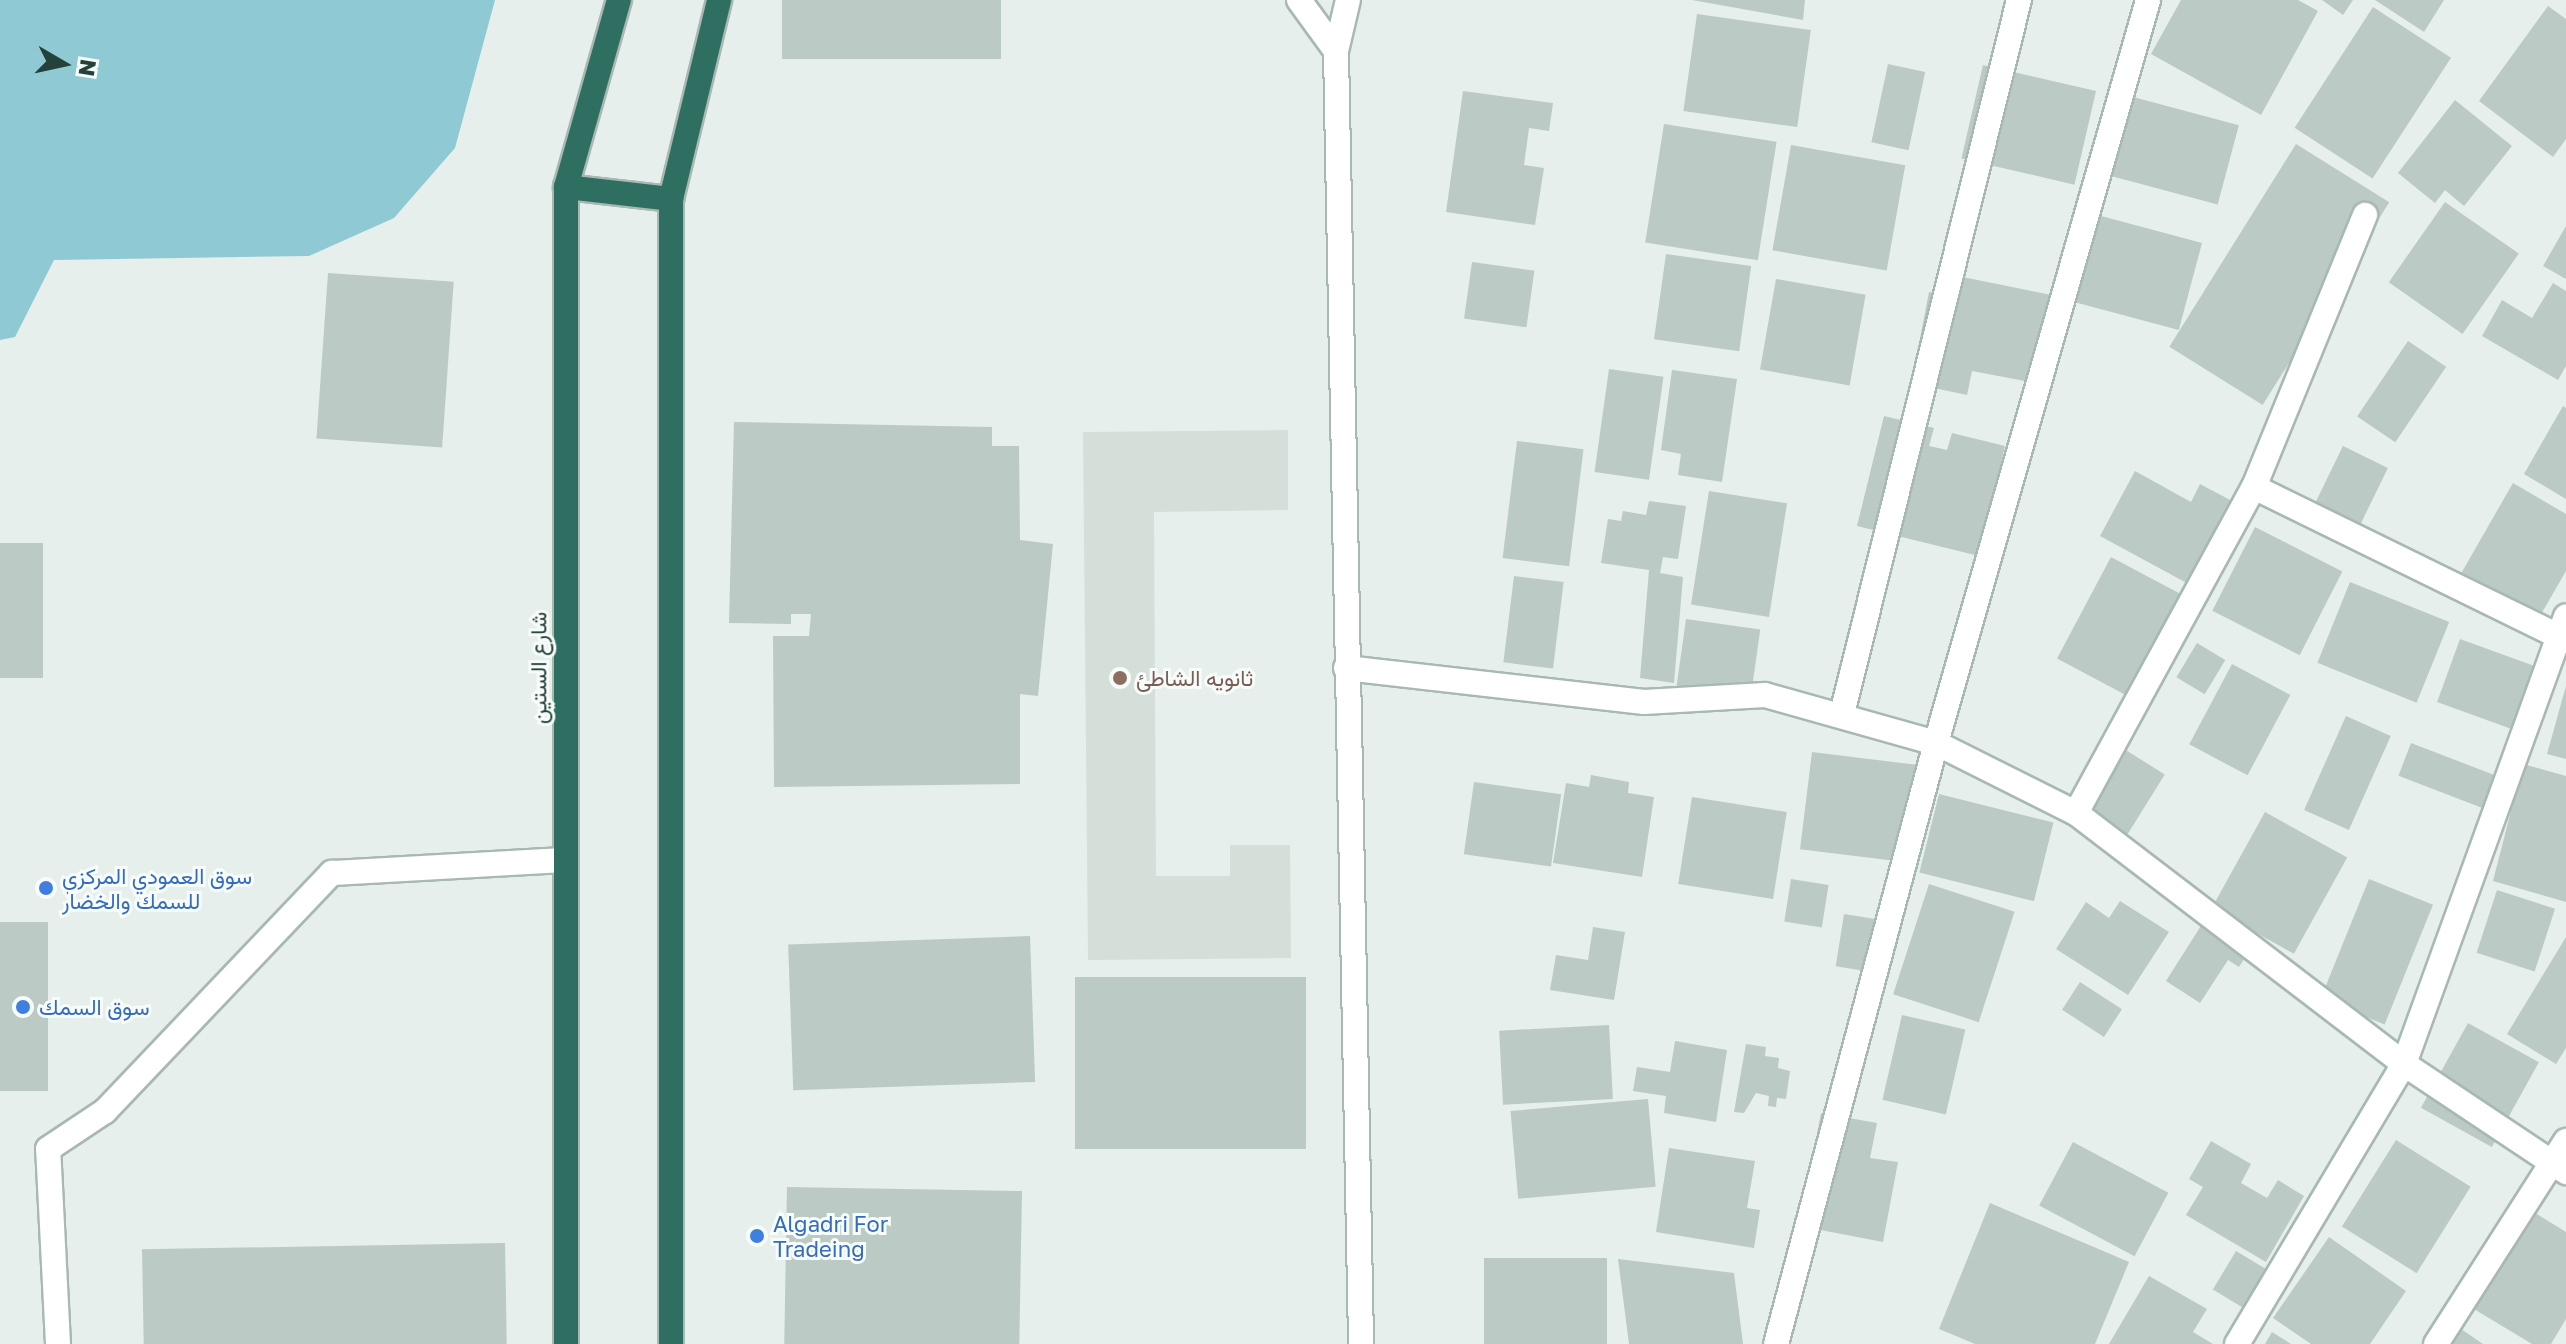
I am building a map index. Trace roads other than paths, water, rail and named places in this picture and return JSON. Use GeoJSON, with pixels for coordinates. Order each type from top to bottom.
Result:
{"type":"FeatureCollection","features":[{"type":"Feature","properties":{"kind":"highway","name":"شارع الستين"},"geometry":{"type":"LineString","coordinates":[[566,1344],[566,187],[619,0]]}},
{"type":"Feature","properties":{"kind":"highway"},"geometry":{"type":"LineString","coordinates":[[671,1344],[671,199],[719,0]]}},
{"type":"Feature","properties":{"kind":"highway"},"geometry":{"type":"LineString","coordinates":[[566,187],[671,199]]}},
{"type":"Feature","properties":{"kind":"street"},"geometry":{"type":"LineString","coordinates":[[1299,0],[1336,51]]}},
{"type":"Feature","properties":{"kind":"street"},"geometry":{"type":"LineString","coordinates":[[1348,0],[1336,51],[1361,1344]]}},
{"type":"Feature","properties":{"kind":"street"},"geometry":{"type":"LineString","coordinates":[[1842,714],[2019,0]]}},
{"type":"Feature","properties":{"kind":"street"},"geometry":{"type":"LineString","coordinates":[[1776,1344],[1936,743],[2148,0]]}},
{"type":"Feature","properties":{"kind":"street"},"geometry":{"type":"LineString","coordinates":[[2076,813],[2254,487],[2365,215]]}},
{"type":"Feature","properties":{"kind":"street"},"geometry":{"type":"LineString","coordinates":[[2237,1344],[2404,1064],[2561,626],[2254,487]]}},
{"type":"Feature","properties":{"kind":"street"},"geometry":{"type":"LineString","coordinates":[[1346,668],[1644,702],[1765,695],[1842,714],[1936,743],[2076,813],[2404,1064],[2560,1168]]}},
{"type":"Feature","properties":{"kind":"street"},"geometry":{"type":"LineString","coordinates":[[58,1344],[48,1149],[105,1111],[332,873],[565,860]]}},
{"type":"Feature","properties":{"kind":"street"},"geometry":{"type":"LineString","coordinates":[[2436,1344],[2560,1168],[2566,1141]]}},
{"type":"Feature","properties":{"kind":"water"},"geometry":{"type":"Polygon","coordinates":[[[0,0],[495,0],[455,148],[394,218],[309,256],[54,260],[15,337],[0,340],[0,0]]]}},
{"type":"Feature","properties":{"kind":"place","name":"ثانويه الشاطئ"},"geometry":{"type":"Point","coordinates":[1120,678]}},
{"type":"Feature","properties":{"kind":"place","name":"سوق العمودي المركزي للسمك والخضار"},"geometry":{"type":"Point","coordinates":[46,888]}},
{"type":"Feature","properties":{"kind":"place","name":"سوق السمك"},"geometry":{"type":"Point","coordinates":[23,1007]}},
{"type":"Feature","properties":{"kind":"place","name":"Algadri For Tradeing"},"geometry":{"type":"Point","coordinates":[757,1236]}}]}
